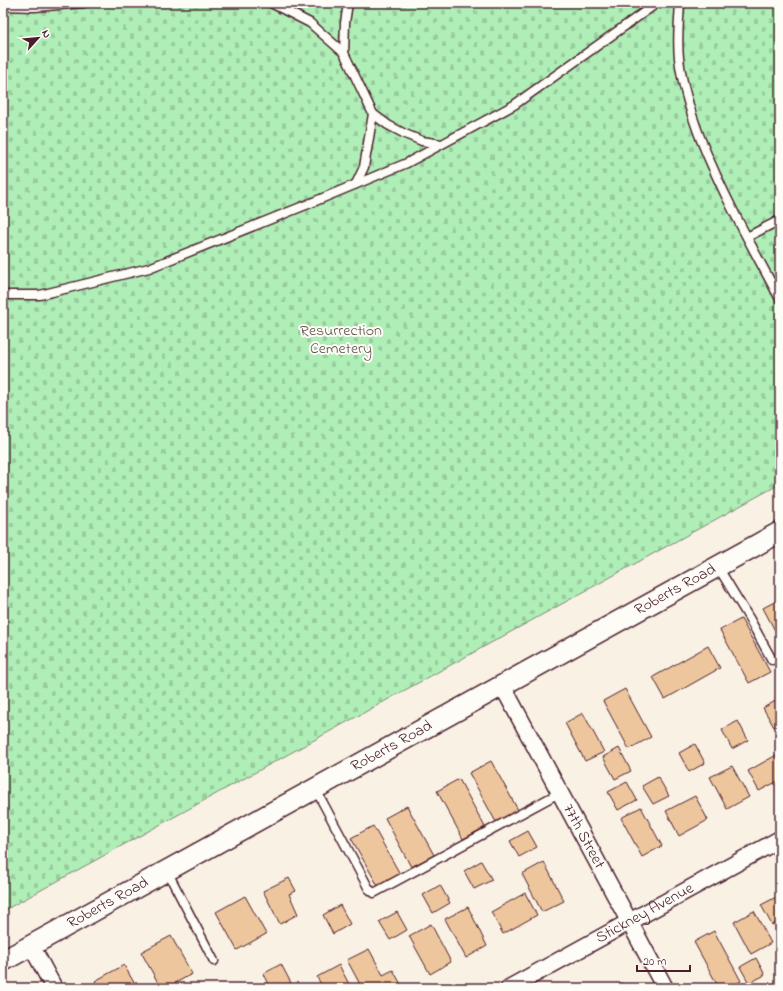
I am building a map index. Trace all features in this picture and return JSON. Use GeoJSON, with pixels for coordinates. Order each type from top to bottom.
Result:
{"type":"FeatureCollection","features":[{"type":"Feature","properties":{"kind":"street","name":"Roberts Road"},"geometry":{"type":"LineString","coordinates":[[3,961],[780,533]]}},
{"type":"Feature","properties":{"kind":"street","name":"77th Street"},"geometry":{"type":"LineString","coordinates":[[502,685],[665,988]]}},
{"type":"Feature","properties":{"kind":"street","name":"Stickney Avenue"},"geometry":{"type":"LineString","coordinates":[[509,988],[780,839]]}},
{"type":"Feature","properties":{"kind":"street"},"geometry":{"type":"LineString","coordinates":[[31,945],[54,988]]}},
{"type":"Feature","properties":{"kind":"lane"},"geometry":{"type":"LineString","coordinates":[[3,6],[35,7],[84,3]]}},
{"type":"Feature","properties":{"kind":"lane"},"geometry":{"type":"LineString","coordinates":[[271,3],[310,23],[344,53],[374,114],[388,125],[405,134],[422,141],[441,144]]}},
{"type":"Feature","properties":{"kind":"lane"},"geometry":{"type":"LineString","coordinates":[[344,53],[345,24],[348,3]]}},
{"type":"Feature","properties":{"kind":"lane"},"geometry":{"type":"LineString","coordinates":[[3,295],[40,295],[149,268],[407,163],[514,105],[657,3]]}},
{"type":"Feature","properties":{"kind":"lane"},"geometry":{"type":"LineString","coordinates":[[680,3],[679,57],[685,92],[696,127],[711,164],[780,299]]}},
{"type":"Feature","properties":{"kind":"lane"},"geometry":{"type":"LineString","coordinates":[[356,184],[364,167],[374,114]]}},
{"type":"Feature","properties":{"kind":"lane"},"geometry":{"type":"LineString","coordinates":[[747,237],[780,220]]}},
{"type":"Feature","properties":{"kind":"lane"},"geometry":{"type":"LineString","coordinates":[[718,566],[772,660]]}},
{"type":"Feature","properties":{"kind":"lane"},"geometry":{"type":"LineString","coordinates":[[315,788],[369,889],[374,893],[559,793]]}},
{"type":"Feature","properties":{"kind":"lane"},"geometry":{"type":"LineString","coordinates":[[167,870],[214,961]]}},
{"type":"Feature","properties":{"kind":"green space","name":"Resurrection Cemetery"},"geometry":{"type":"Polygon","coordinates":[[[3,3],[780,3],[780,484],[3,911],[3,3]]]}},
{"type":"Feature","properties":{"kind":"building"},"geometry":{"type":"Polygon","coordinates":[[[780,599],[780,640],[763,608],[780,599]]]}},
{"type":"Feature","properties":{"kind":"building"},"geometry":{"type":"Polygon","coordinates":[[[741,619],[770,672],[749,683],[720,630],[741,619]]]}},
{"type":"Feature","properties":{"kind":"building"},"geometry":{"type":"Polygon","coordinates":[[[708,646],[720,668],[665,699],[653,677],[708,646]]]}},
{"type":"Feature","properties":{"kind":"building"},"geometry":{"type":"Polygon","coordinates":[[[625,689],[651,737],[629,749],[603,701],[625,689]]]}},
{"type":"Feature","properties":{"kind":"building"},"geometry":{"type":"Polygon","coordinates":[[[779,699],[780,723],[774,727],[763,708],[779,699]]]}},
{"type":"Feature","properties":{"kind":"building"},"geometry":{"type":"Polygon","coordinates":[[[583,713],[604,752],[585,761],[565,723],[583,713]]]}},
{"type":"Feature","properties":{"kind":"building"},"geometry":{"type":"Polygon","coordinates":[[[738,721],[748,740],[732,749],[722,730],[738,721]]]}},
{"type":"Feature","properties":{"kind":"building"},"geometry":{"type":"Polygon","coordinates":[[[695,744],[705,763],[689,772],[679,753],[695,744]]]}},
{"type":"Feature","properties":{"kind":"building"},"geometry":{"type":"Polygon","coordinates":[[[619,748],[631,771],[615,779],[603,757],[619,748]]]}},
{"type":"Feature","properties":{"kind":"building"},"geometry":{"type":"Polygon","coordinates":[[[780,753],[780,780],[759,791],[748,771],[780,753]]]}},
{"type":"Feature","properties":{"kind":"building"},"geometry":{"type":"Polygon","coordinates":[[[491,761],[518,810],[496,822],[469,773],[491,761]]]}},
{"type":"Feature","properties":{"kind":"building"},"geometry":{"type":"Polygon","coordinates":[[[732,766],[749,797],[727,809],[710,777],[732,766]]]}},
{"type":"Feature","properties":{"kind":"building"},"geometry":{"type":"Polygon","coordinates":[[[658,777],[669,796],[653,804],[642,786],[658,777]]]}},
{"type":"Feature","properties":{"kind":"building"},"geometry":{"type":"Polygon","coordinates":[[[459,779],[485,827],[463,839],[437,791],[459,779]]]}},
{"type":"Feature","properties":{"kind":"building"},"geometry":{"type":"Polygon","coordinates":[[[627,782],[637,800],[618,810],[608,792],[627,782]]]}},
{"type":"Feature","properties":{"kind":"building"},"geometry":{"type":"Polygon","coordinates":[[[695,796],[708,820],[679,836],[666,811],[695,796]]]}},
{"type":"Feature","properties":{"kind":"building"},"geometry":{"type":"Polygon","coordinates":[[[407,806],[434,855],[411,867],[385,818],[407,806]]]}},
{"type":"Feature","properties":{"kind":"building"},"geometry":{"type":"Polygon","coordinates":[[[641,807],[662,846],[642,857],[621,818],[641,807]]]}},
{"type":"Feature","properties":{"kind":"building"},"geometry":{"type":"Polygon","coordinates":[[[373,826],[400,874],[378,886],[351,838],[373,826]]]}},
{"type":"Feature","properties":{"kind":"building"},"geometry":{"type":"Polygon","coordinates":[[[528,831],[537,847],[519,857],[510,841],[528,831]]]}},
{"type":"Feature","properties":{"kind":"building"},"geometry":{"type":"Polygon","coordinates":[[[481,861],[492,880],[474,889],[464,871],[481,861]]]}},
{"type":"Feature","properties":{"kind":"building"},"geometry":{"type":"Polygon","coordinates":[[[544,862],[564,901],[542,912],[522,874],[544,862]]]}},
{"type":"Feature","properties":{"kind":"building"},"geometry":{"type":"Polygon","coordinates":[[[289,878],[296,891],[289,894],[298,914],[280,924],[263,891],[289,878]]]}},
{"type":"Feature","properties":{"kind":"building"},"geometry":{"type":"Polygon","coordinates":[[[440,885],[450,903],[433,913],[423,895],[440,885]]]}},
{"type":"Feature","properties":{"kind":"building"},"geometry":{"type":"Polygon","coordinates":[[[525,893],[537,915],[503,934],[491,912],[525,893]]]}},
{"type":"Feature","properties":{"kind":"building"},"geometry":{"type":"Polygon","coordinates":[[[780,895],[780,921],[772,925],[761,905],[780,895]]]}},
{"type":"Feature","properties":{"kind":"building"},"geometry":{"type":"Polygon","coordinates":[[[245,896],[266,934],[237,950],[216,912],[245,896]]]}},
{"type":"Feature","properties":{"kind":"building"},"geometry":{"type":"Polygon","coordinates":[[[340,905],[350,924],[333,934],[323,915],[340,905]]]}},
{"type":"Feature","properties":{"kind":"building"},"geometry":{"type":"Polygon","coordinates":[[[468,907],[487,946],[466,958],[445,919],[468,907]]]}},
{"type":"Feature","properties":{"kind":"building"},"geometry":{"type":"Polygon","coordinates":[[[754,911],[771,943],[751,954],[734,922],[754,911]]]}},
{"type":"Feature","properties":{"kind":"building"},"geometry":{"type":"Polygon","coordinates":[[[397,912],[407,930],[390,940],[379,922],[397,912]]]}},
{"type":"Feature","properties":{"kind":"building"},"geometry":{"type":"Polygon","coordinates":[[[431,924],[451,962],[430,974],[409,936],[431,924]]]}},
{"type":"Feature","properties":{"kind":"building"},"geometry":{"type":"Polygon","coordinates":[[[714,931],[741,981],[729,988],[719,988],[694,942],[714,931]]]}},
{"type":"Feature","properties":{"kind":"building"},"geometry":{"type":"Polygon","coordinates":[[[171,936],[192,974],[166,988],[161,988],[141,952],[171,936]]]}},
{"type":"Feature","properties":{"kind":"building"},"geometry":{"type":"Polygon","coordinates":[[[369,949],[383,975],[393,970],[403,988],[362,988],[347,960],[369,949]]]}},
{"type":"Feature","properties":{"kind":"building"},"geometry":{"type":"Polygon","coordinates":[[[756,958],[765,975],[749,983],[740,967],[756,958]]]}},
{"type":"Feature","properties":{"kind":"building"},"geometry":{"type":"Polygon","coordinates":[[[281,964],[291,983],[281,988],[270,988],[263,974],[281,964]]]}},
{"type":"Feature","properties":{"kind":"building"},"geometry":{"type":"Polygon","coordinates":[[[124,965],[137,988],[98,988],[95,981],[124,965]]]}},
{"type":"Feature","properties":{"kind":"building"},"geometry":{"type":"Polygon","coordinates":[[[339,965],[351,988],[323,988],[317,977],[339,965]]]}},
{"type":"Feature","properties":{"kind":"building"},"geometry":{"type":"Polygon","coordinates":[[[622,983],[625,988],[612,988],[622,983]]]}}]}
